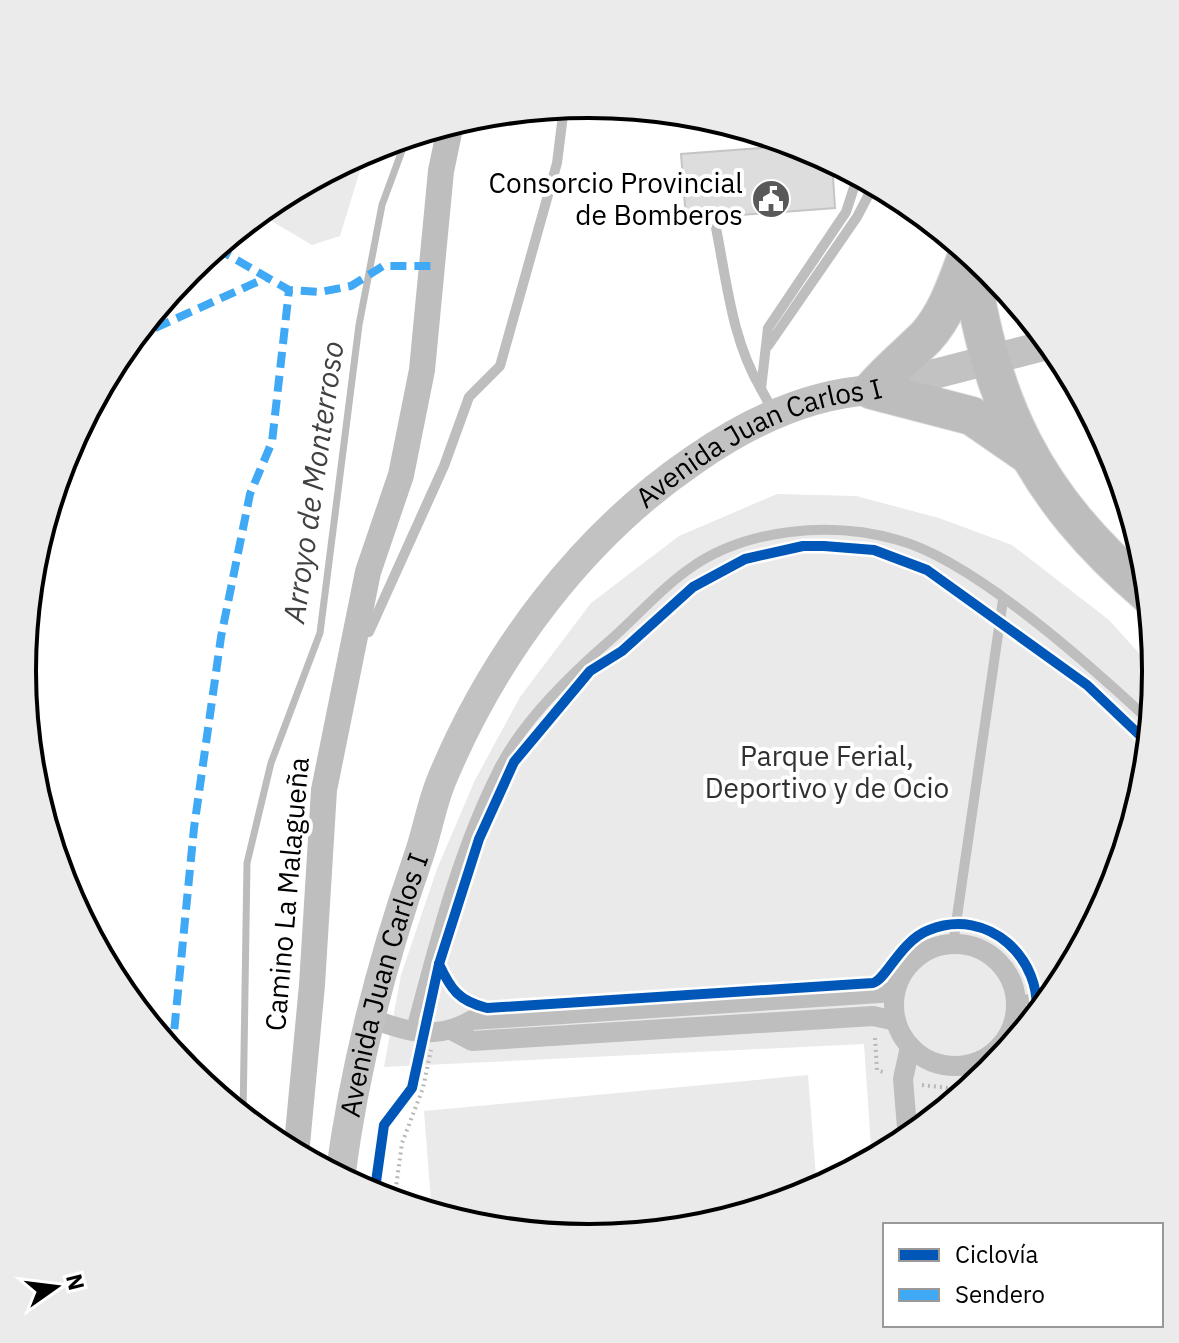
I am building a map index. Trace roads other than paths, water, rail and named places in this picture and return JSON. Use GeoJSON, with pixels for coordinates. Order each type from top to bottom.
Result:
{"type":"FeatureCollection","features":[{"type":"Feature","properties":{"kind":"highway"},"geometry":{"type":"LineString","coordinates":[[964,264],[950,300],[927,335],[892,366],[872,390],[972,416],[1028,455]]}},
{"type":"Feature","properties":{"kind":"highway"},"geometry":{"type":"LineString","coordinates":[[972,271],[989,360],[1028,455],[1075,524],[1135,582]]}},
{"type":"Feature","properties":{"kind":"main road","name":"Avenida Juan Carlos I"},"geometry":{"type":"LineString","coordinates":[[342,1166],[348,1116],[370,1018],[394,926],[424,840],[453,794],[501,699],[567,602],[665,500],[723,459],[773,410],[851,403],[872,390],[1038,348]]}},
{"type":"Feature","properties":{"kind":"street","name":"Camino La Malagueña"},"geometry":{"type":"LineString","coordinates":[[297,1141],[312,985],[324,790],[368,572],[401,475],[422,370],[441,171],[448,137]]}},
{"type":"Feature","properties":{"kind":"street"},"geometry":{"type":"LineString","coordinates":[[988,1055],[973,1064],[946,1066],[920,1056],[910,1047],[896,1021],[895,992],[899,979],[916,958],[940,946],[953,944],[979,949],[1000,964],[1008,975],[1016,1000],[1016,1014],[1009,1032]]}},
{"type":"Feature","properties":{"kind":"street"},"geometry":{"type":"LineString","coordinates":[[430,1032],[472,1020],[895,992]]}},
{"type":"Feature","properties":{"kind":"street"},"geometry":{"type":"LineString","coordinates":[[370,1018],[472,1041],[873,1016],[896,1021]]}},
{"type":"Feature","properties":{"kind":"street"},"geometry":{"type":"LineString","coordinates":[[907,1125],[903,1079],[910,1047]]}},
{"type":"Feature","properties":{"kind":"lane"},"geometry":{"type":"LineString","coordinates":[[355,635],[369,632],[398,572],[469,397],[500,366],[557,163],[563,119]]}},
{"type":"Feature","properties":{"kind":"lane"},"geometry":{"type":"LineString","coordinates":[[773,410],[768,328],[846,212],[854,186]]}},
{"type":"Feature","properties":{"kind":"lane"},"geometry":{"type":"LineString","coordinates":[[768,346],[857,217],[868,193]]}},
{"type":"Feature","properties":{"kind":"lane"},"geometry":{"type":"LineString","coordinates":[[716,228],[745,363],[773,410]]}},
{"type":"Feature","properties":{"kind":"lane"},"geometry":{"type":"LineString","coordinates":[[430,1032],[454,876],[500,766],[577,668],[689,568],[731,547],[777,534],[862,532],[900,540],[931,553],[1003,600],[1097,672],[1141,713]]}},
{"type":"Feature","properties":{"kind":"lane"},"geometry":{"type":"LineString","coordinates":[[953,944],[1003,600]]}},
{"type":"Feature","properties":{"kind":"lane"},"geometry":{"type":"LineString","coordinates":[[1016,1000],[1036,999]]}},
{"type":"Feature","properties":{"kind":"waterway","name":"Arroyo de Monterroso"},"geometry":{"type":"LineString","coordinates":[[243,1103],[247,863],[271,763],[320,633],[359,325],[382,205],[402,151]]}},
{"type":"Feature","properties":{"kind":"place","name":"Consorcio Provincial de Bomberos"},"geometry":{"type":"Point","coordinates":[771,199]}},
{"type":"Feature","properties":{"kind":"park label","name":"Parque Ferial, Deportivo y de Ocio"},"geometry":{"type":"Point","coordinates":[827,772]}}]}
